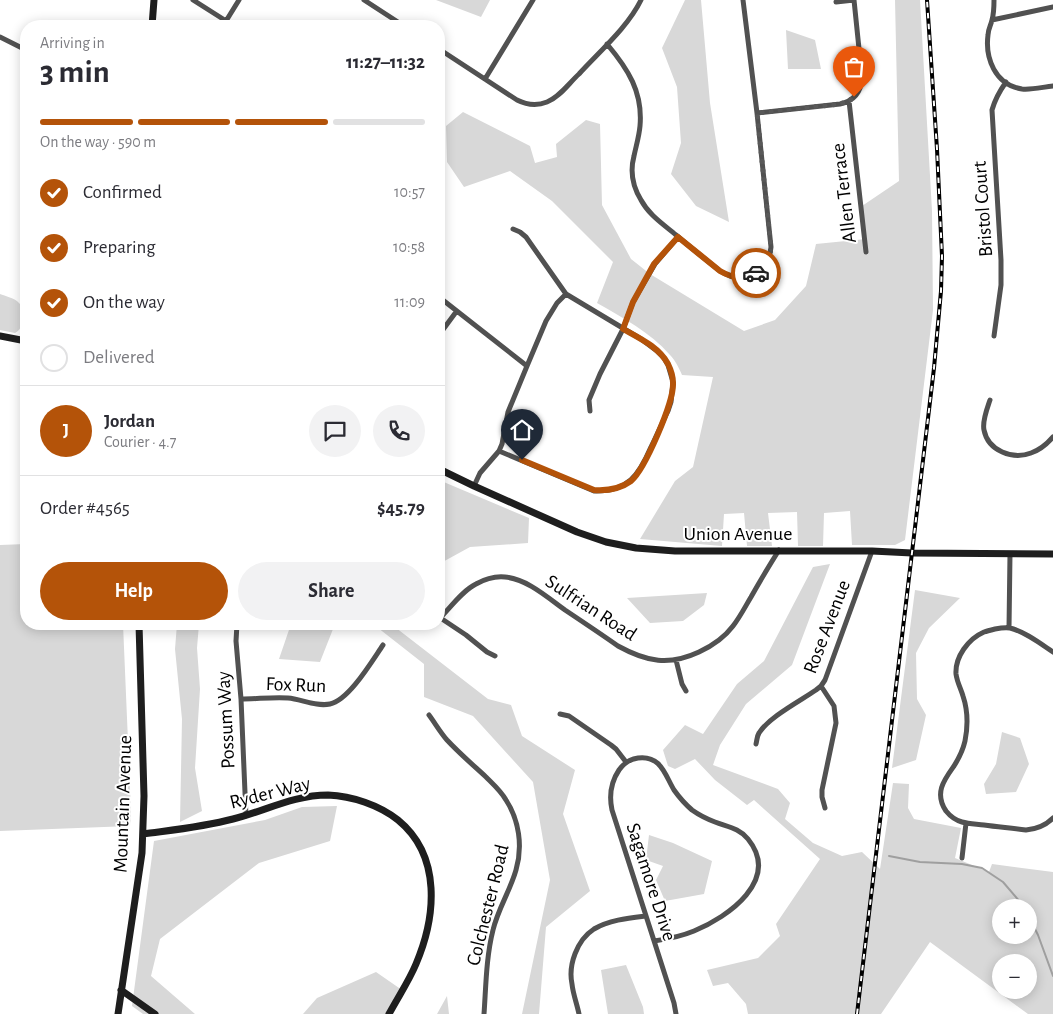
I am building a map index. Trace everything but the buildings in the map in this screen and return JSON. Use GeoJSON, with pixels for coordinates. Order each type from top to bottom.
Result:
{"type":"FeatureCollection","features":[{"type":"Feature","properties":{"kind":"main road"},"geometry":{"type":"LineString","coordinates":[[152,20],[154,0]]}},
{"type":"Feature","properties":{"kind":"main road"},"geometry":{"type":"LineString","coordinates":[[0,336],[20,340]]}},
{"type":"Feature","properties":{"kind":"main road","name":"Union Avenue"},"geometry":{"type":"LineString","coordinates":[[445,472],[577,532],[621,546],[675,551],[779,550],[1053,554]]}},
{"type":"Feature","properties":{"kind":"main road","name":"Mountain Avenue"},"geometry":{"type":"LineString","coordinates":[[118,1014],[142,853],[144,796],[139,630]]}},
{"type":"Feature","properties":{"kind":"main road","name":"Ryder Way"},"geometry":{"type":"LineString","coordinates":[[143,834],[213,823],[246,816],[302,798],[328,796],[340,796],[373,805],[402,823],[422,850],[429,869],[432,906],[426,935],[417,962],[389,1014]]}},
{"type":"Feature","properties":{"kind":"main road"},"geometry":{"type":"LineString","coordinates":[[121,990],[155,1014]]}},
{"type":"Feature","properties":{"kind":"street"},"geometry":{"type":"LineString","coordinates":[[193,0],[224,20]]}},
{"type":"Feature","properties":{"kind":"street"},"geometry":{"type":"LineString","coordinates":[[227,20],[239,0]]}},
{"type":"Feature","properties":{"kind":"street"},"geometry":{"type":"LineString","coordinates":[[364,0],[395,20]]}},
{"type":"Feature","properties":{"kind":"street"},"geometry":{"type":"LineString","coordinates":[[486,79],[533,0]]}},
{"type":"Feature","properties":{"kind":"street"},"geometry":{"type":"LineString","coordinates":[[445,52],[522,102],[532,105],[546,103],[555,98],[607,44],[629,19],[641,0]]}},
{"type":"Feature","properties":{"kind":"street"},"geometry":{"type":"LineString","coordinates":[[607,44],[630,76],[639,104],[640,125],[633,162],[633,175],[641,201],[649,212],[720,271],[732,277],[752,276],[767,263],[771,247],[743,0]]}},
{"type":"Feature","properties":{"kind":"street"},"geometry":{"type":"LineString","coordinates":[[757,113],[840,104],[849,101],[858,93],[862,78],[854,0],[836,2]]}},
{"type":"Feature","properties":{"kind":"street"},"geometry":{"type":"LineString","coordinates":[[994,0],[994,14],[988,38],[988,52],[989,61],[995,72],[1006,82],[1023,89],[1053,86]]}},
{"type":"Feature","properties":{"kind":"street"},"geometry":{"type":"LineString","coordinates":[[992,20],[1053,7]]}},
{"type":"Feature","properties":{"kind":"street"},"geometry":{"type":"LineString","coordinates":[[0,37],[20,47]]}},
{"type":"Feature","properties":{"kind":"street","name":"Bristol Court"},"geometry":{"type":"LineString","coordinates":[[994,336],[1001,285],[1002,260],[992,110],[997,95],[1006,82]]}},
{"type":"Feature","properties":{"kind":"street","name":"Allen Terrace"},"geometry":{"type":"LineString","coordinates":[[849,101],[866,252]]}},
{"type":"Feature","properties":{"kind":"street"},"geometry":{"type":"LineString","coordinates":[[498,451],[594,490],[614,490],[631,480],[643,465],[668,411],[673,382],[668,365],[657,351],[641,339],[566,294],[526,237],[513,229]]}},
{"type":"Feature","properties":{"kind":"street"},"geometry":{"type":"LineString","coordinates":[[590,411],[589,400],[623,329],[633,302],[654,264],[678,237]]}},
{"type":"Feature","properties":{"kind":"street"},"geometry":{"type":"LineString","coordinates":[[474,486],[478,476],[498,451],[503,438],[508,412],[526,366],[546,321],[566,294]]}},
{"type":"Feature","properties":{"kind":"street"},"geometry":{"type":"LineString","coordinates":[[445,302],[526,366]]}},
{"type":"Feature","properties":{"kind":"street"},"geometry":{"type":"LineString","coordinates":[[445,327],[456,312]]}},
{"type":"Feature","properties":{"kind":"street"},"geometry":{"type":"LineString","coordinates":[[990,400],[984,422],[984,431],[989,442],[999,450],[1015,455],[1028,454],[1036,452],[1053,437]]}},
{"type":"Feature","properties":{"kind":"street","name":"Sulfrian Road"},"geometry":{"type":"LineString","coordinates":[[445,613],[474,584],[490,578],[505,577],[515,579],[532,587],[626,651],[653,660],[676,660],[706,649],[728,632],[779,550]]}},
{"type":"Feature","properties":{"kind":"street","name":"Rose Avenue"},"geometry":{"type":"LineString","coordinates":[[756,744],[758,734],[769,722],[821,686],[825,680],[872,551]]}},
{"type":"Feature","properties":{"kind":"street"},"geometry":{"type":"LineString","coordinates":[[1009,628],[1010,554]]}},
{"type":"Feature","properties":{"kind":"street"},"geometry":{"type":"LineString","coordinates":[[445,621],[495,656]]}},
{"type":"Feature","properties":{"kind":"street"},"geometry":{"type":"LineString","coordinates":[[1053,652],[1019,631],[1009,628],[999,628],[984,632],[965,647],[960,656],[956,674],[966,705],[966,732],[962,751],[943,782],[941,794],[947,812],[956,820],[966,823],[1026,830],[1041,827],[1053,818]]}},
{"type":"Feature","properties":{"kind":"street","name":"Possum Way"},"geometry":{"type":"LineString","coordinates":[[237,630],[246,816]]}},
{"type":"Feature","properties":{"kind":"street","name":"Fox Run"},"geometry":{"type":"LineString","coordinates":[[241,699],[290,698],[329,705],[343,697],[353,688],[383,645]]}},
{"type":"Feature","properties":{"kind":"street"},"geometry":{"type":"LineString","coordinates":[[676,660],[682,684],[686,691]]}},
{"type":"Feature","properties":{"kind":"street"},"geometry":{"type":"LineString","coordinates":[[821,686],[834,706],[836,723],[822,790],[822,802],[825,808]]}},
{"type":"Feature","properties":{"kind":"street"},"geometry":{"type":"LineString","coordinates":[[560,714],[569,716],[611,745],[626,762],[642,758],[654,761],[666,773],[675,791],[685,804],[706,818],[732,827],[743,834],[754,848],[758,861],[757,875],[748,895],[721,917],[693,931],[654,941]]}},
{"type":"Feature","properties":{"kind":"street","name":"Colchester Road"},"geometry":{"type":"LineString","coordinates":[[429,715],[447,740],[500,791],[510,806],[518,832],[519,850],[516,868],[500,907],[488,954],[484,1014]]}},
{"type":"Feature","properties":{"kind":"street","name":"Sagamore Drive"},"geometry":{"type":"LineString","coordinates":[[626,762],[614,780],[611,790],[611,805],[676,1014]]}},
{"type":"Feature","properties":{"kind":"street"},"geometry":{"type":"LineString","coordinates":[[962,858],[966,823]]}},
{"type":"Feature","properties":{"kind":"street"},"geometry":{"type":"LineString","coordinates":[[579,1014],[571,984],[571,972],[575,954],[581,943],[594,929],[606,924],[646,916]]}},
{"type":"Feature","properties":{"kind":"shaded area"},"geometry":{"type":"Polygon","coordinates":[[[436,0],[490,0],[481,17],[436,0]]]}},
{"type":"Feature","properties":{"kind":"shaded area"},"geometry":{"type":"Polygon","coordinates":[[[685,0],[701,0],[710,103],[729,222],[696,206],[671,174],[681,143],[677,87],[662,48],[685,0]]]}},
{"type":"Feature","properties":{"kind":"shaded area"},"geometry":{"type":"Polygon","coordinates":[[[895,0],[920,0],[932,211],[933,310],[905,540],[895,545],[852,545],[850,511],[824,513],[823,546],[798,546],[797,512],[768,513],[772,546],[747,546],[744,513],[724,514],[722,546],[640,539],[675,481],[693,467],[713,377],[682,375],[672,357],[654,339],[597,303],[613,262],[552,201],[510,171],[464,187],[447,162],[446,126],[463,112],[530,146],[535,163],[557,157],[556,144],[586,120],[600,124],[602,205],[631,259],[650,274],[744,331],[775,320],[806,286],[816,244],[866,239],[862,206],[899,181],[895,0]]]}},
{"type":"Feature","properties":{"kind":"shaded area"},"geometry":{"type":"Polygon","coordinates":[[[786,30],[815,40],[821,69],[788,69],[786,30]]]}},
{"type":"Feature","properties":{"kind":"shaded area"},"geometry":{"type":"Polygon","coordinates":[[[0,294],[10,297],[20,304],[20,329],[15,333],[0,330],[0,294]]]}},
{"type":"Feature","properties":{"kind":"shaded area"},"geometry":{"type":"Polygon","coordinates":[[[445,483],[529,518],[528,543],[470,547],[445,561],[445,483]]]}},
{"type":"Feature","properties":{"kind":"shaded area"},"geometry":{"type":"Polygon","coordinates":[[[20,544],[20,630],[123,630],[130,826],[0,831],[0,545],[20,544]]]}},
{"type":"Feature","properties":{"kind":"shaded area"},"geometry":{"type":"Polygon","coordinates":[[[830,564],[792,665],[746,704],[720,745],[713,765],[778,789],[790,803],[785,819],[813,843],[842,856],[862,852],[880,869],[893,783],[909,784],[908,808],[914,819],[961,828],[955,858],[989,872],[992,864],[1053,872],[1053,1014],[1028,1014],[1008,999],[1037,999],[1037,954],[992,954],[992,988],[930,942],[881,1014],[748,1014],[746,1004],[728,983],[713,986],[707,970],[758,958],[780,936],[776,924],[820,859],[754,800],[747,805],[715,780],[695,759],[675,769],[668,766],[663,750],[685,725],[703,734],[737,684],[764,661],[813,567],[830,564]]]}},
{"type":"Feature","properties":{"kind":"shaded area"},"geometry":{"type":"Polygon","coordinates":[[[915,590],[960,598],[929,628],[916,653],[917,699],[926,715],[916,760],[892,768],[915,590]]]}},
{"type":"Feature","properties":{"kind":"shaded area"},"geometry":{"type":"Polygon","coordinates":[[[707,593],[704,605],[683,621],[650,623],[627,598],[707,593]]]}},
{"type":"Feature","properties":{"kind":"shaded area"},"geometry":{"type":"Polygon","coordinates":[[[177,630],[198,630],[197,648],[200,689],[195,768],[202,811],[180,822],[182,719],[175,649],[177,630]]]}},
{"type":"Feature","properties":{"kind":"shaded area"},"geometry":{"type":"Polygon","coordinates":[[[289,630],[333,630],[320,662],[279,659],[289,630]]]}},
{"type":"Feature","properties":{"kind":"shaded area"},"geometry":{"type":"Polygon","coordinates":[[[381,630],[399,630],[488,699],[511,705],[522,736],[575,770],[563,814],[590,891],[546,927],[539,1014],[522,1014],[550,880],[533,782],[473,716],[424,697],[424,664],[381,630]]]}},
{"type":"Feature","properties":{"kind":"shaded area"},"geometry":{"type":"Polygon","coordinates":[[[1002,732],[1020,738],[1029,764],[1016,792],[986,794],[984,784],[996,764],[1002,732]]]}},
{"type":"Feature","properties":{"kind":"shaded area"},"geometry":{"type":"Polygon","coordinates":[[[337,806],[330,841],[259,863],[160,939],[151,976],[195,1014],[143,1014],[132,1006],[154,841],[265,820],[302,807],[337,806]]]}},
{"type":"Feature","properties":{"kind":"shaded area"},"geometry":{"type":"Polygon","coordinates":[[[649,835],[673,843],[712,861],[704,894],[665,901],[656,880],[663,866],[646,860],[649,835]]]}},
{"type":"Feature","properties":{"kind":"shaded area"},"geometry":{"type":"Polygon","coordinates":[[[626,965],[644,1014],[608,1014],[601,970],[626,965]]]}},
{"type":"Feature","properties":{"kind":"shaded area"},"geometry":{"type":"Polygon","coordinates":[[[376,972],[402,990],[388,1014],[303,1014],[317,998],[376,972]]]}},
{"type":"Feature","properties":{"kind":"shaded area"},"geometry":{"type":"Polygon","coordinates":[[[447,996],[449,1014],[437,1014],[447,996]]]}},
{"type":"Feature","properties":{"kind":"waterway"},"geometry":{"type":"LineString","coordinates":[[889,856],[920,862],[962,864],[982,868],[1003,882],[1018,899]]}},
{"type":"Feature","properties":{"kind":"waterway"},"geometry":{"type":"LineString","coordinates":[[1037,933],[1053,976]]}},
{"type":"Feature","properties":{"kind":"railway"},"geometry":{"type":"LineString","coordinates":[[857,1014],[934,368],[941,291],[942,256],[937,149],[927,0]]}},
{"type":"Feature","properties":{"kind":"way so far"},"geometry":{"type":"LineString","coordinates":[[756,273],[767,263],[771,247],[757,113],[840,104],[846,103],[854,97]]}},
{"type":"Feature","properties":{"kind":"route"},"geometry":{"type":"LineString","coordinates":[[522,460],[594,490],[614,490],[631,480],[643,465],[668,411],[673,392],[671,373],[664,358],[649,344],[623,329],[633,302],[654,264],[678,237],[726,275],[739,278],[752,276],[756,273]]}}]}
